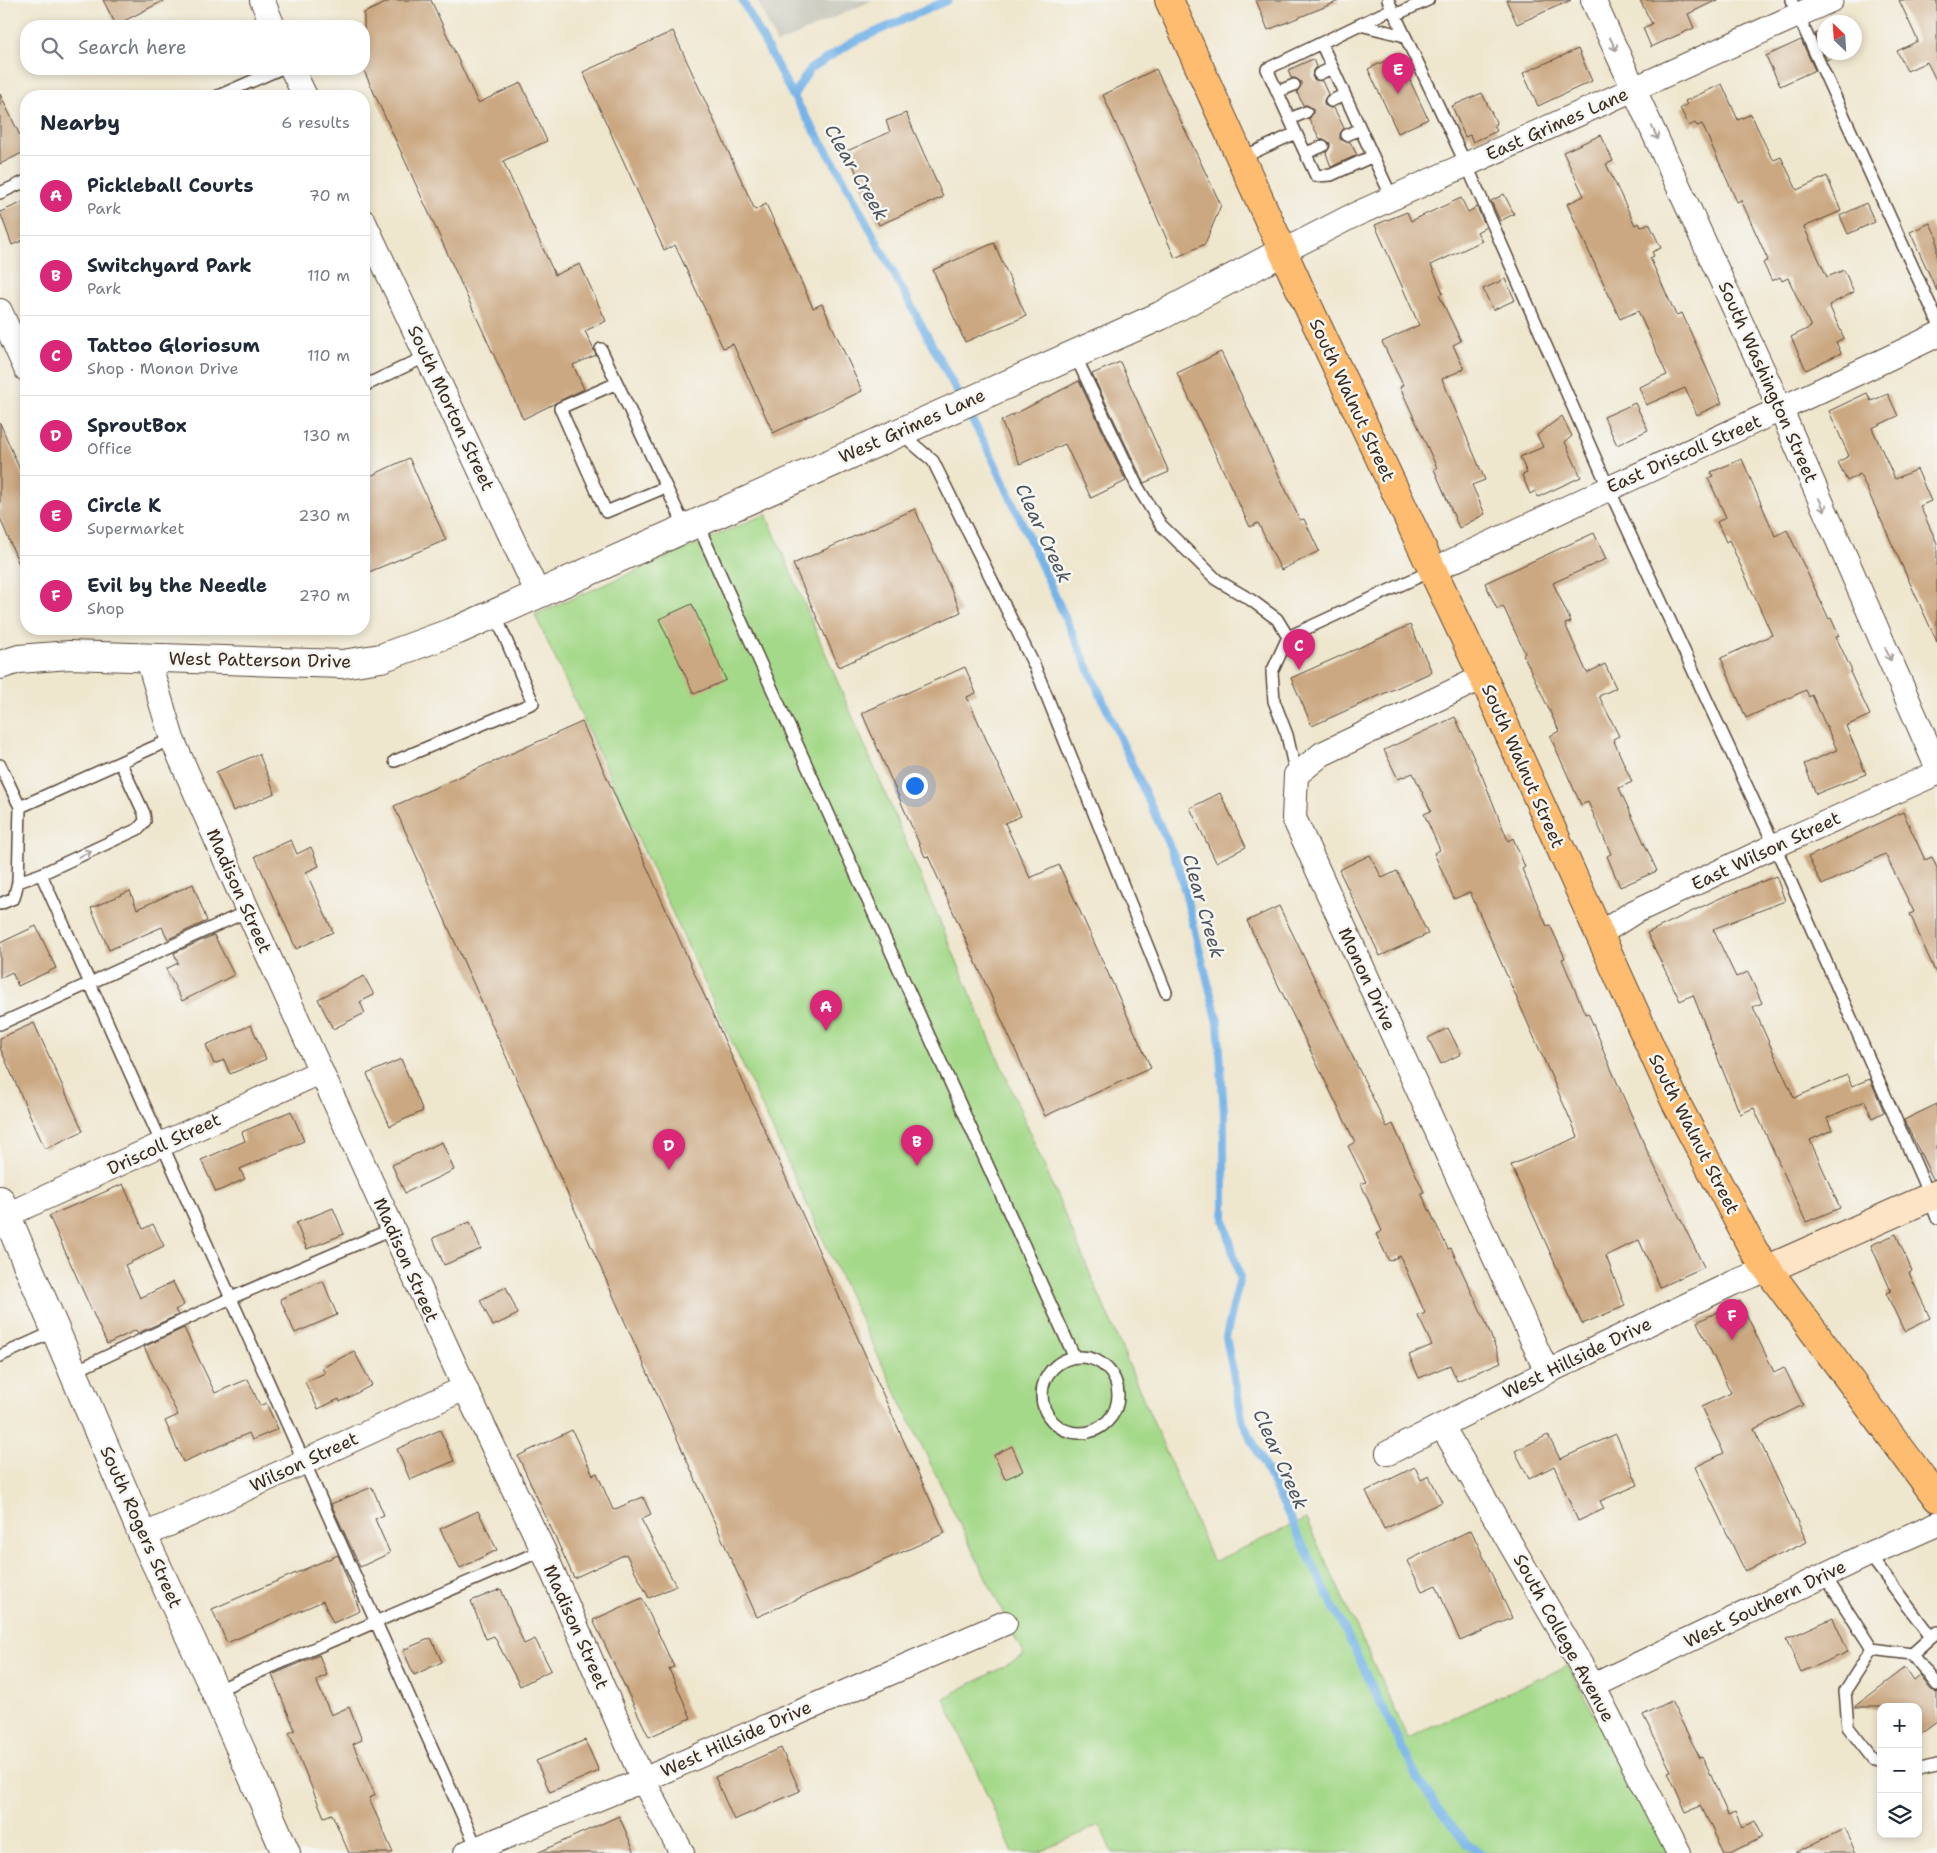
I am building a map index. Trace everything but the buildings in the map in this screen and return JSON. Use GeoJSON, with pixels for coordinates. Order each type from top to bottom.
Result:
{"type":"FeatureCollection","features":[{"type":"Feature","properties":{"kind":"main road","name":"South Walnut Street"},"geometry":{"type":"LineString","coordinates":[[1170,0],[1431,571],[1483,677],[1598,935],[1675,1101],[1754,1250],[1937,1498]]}},
{"type":"Feature","properties":{"kind":"main road"},"geometry":{"type":"LineString","coordinates":[[1768,1269],[1934,1203]]}},
{"type":"Feature","properties":{"kind":"street"},"geometry":{"type":"LineString","coordinates":[[262,0],[270,20]]}},
{"type":"Feature","properties":{"kind":"street","name":"South Washington Street"},"geometry":{"type":"LineString","coordinates":[[1593,0],[1781,410],[1937,767]]}},
{"type":"Feature","properties":{"kind":"street","name":"East Grimes Lane"},"geometry":{"type":"LineString","coordinates":[[1284,251],[1350,217],[1634,89],[1794,8],[1831,0]]}},
{"type":"Feature","properties":{"kind":"street"},"geometry":{"type":"LineString","coordinates":[[295,75],[302,90]]}},
{"type":"Feature","properties":{"kind":"street","name":"South Morton Street"},"geometry":{"type":"LineString","coordinates":[[370,235],[538,594]]}},
{"type":"Feature","properties":{"kind":"street","name":"West Grimes Lane"},"geometry":{"type":"LineString","coordinates":[[538,594],[690,524],[1160,316],[1284,251]]}},
{"type":"Feature","properties":{"kind":"street"},"geometry":{"type":"LineString","coordinates":[[0,311],[6,342],[20,361]]}},
{"type":"Feature","properties":{"kind":"street","name":"East Driscoll Street"},"geometry":{"type":"LineString","coordinates":[[1431,571],[1608,487],[1781,410],[1937,335]]}},
{"type":"Feature","properties":{"kind":"street","name":"West Patterson Drive"},"geometry":{"type":"LineString","coordinates":[[0,665],[18,659],[68,655],[342,664],[381,658],[458,630],[538,594]]}},
{"type":"Feature","properties":{"kind":"street","name":"Madison Street"},"geometry":{"type":"LineString","coordinates":[[148,659],[172,739],[320,1072],[465,1388],[542,1550],[643,1780],[682,1853]]}},
{"type":"Feature","properties":{"kind":"street"},"geometry":{"type":"LineString","coordinates":[[1296,775],[1322,754],[1483,677]]}},
{"type":"Feature","properties":{"kind":"street","name":"East Wilson Street"},"geometry":{"type":"LineString","coordinates":[[1598,935],[1634,912],[1774,846],[1937,773]]}},
{"type":"Feature","properties":{"kind":"street","name":"Monon Drive"},"geometry":{"type":"LineString","coordinates":[[1296,775],[1294,818],[1547,1372]]}},
{"type":"Feature","properties":{"kind":"street","name":"Driscoll Street"},"geometry":{"type":"LineString","coordinates":[[3,1207],[162,1145],[320,1072]]}},
{"type":"Feature","properties":{"kind":"street","name":"South Rogers Street"},"geometry":{"type":"LineString","coordinates":[[3,1207],[57,1330],[143,1536],[215,1691],[286,1853]]}},
{"type":"Feature","properties":{"kind":"street","name":"West Hillside Drive"},"geometry":{"type":"LineString","coordinates":[[1388,1453],[1547,1372],[1734,1283],[1768,1269]]}},
{"type":"Feature","properties":{"kind":"street","name":"Wilson Street"},"geometry":{"type":"LineString","coordinates":[[143,1536],[465,1388]]}},
{"type":"Feature","properties":{"kind":"street","name":"South College Avenue"},"geometry":{"type":"LineString","coordinates":[[1442,1426],[1593,1686],[1679,1853]]}},
{"type":"Feature","properties":{"kind":"street","name":"West Southern Drive"},"geometry":{"type":"LineString","coordinates":[[1593,1686],[1869,1554],[1937,1524]]}},
{"type":"Feature","properties":{"kind":"street","name":"West Hillside Drive"},"geometry":{"type":"LineString","coordinates":[[472,1851],[643,1780],[1004,1622]]}},
{"type":"Feature","properties":{"kind":"lane"},"geometry":{"type":"LineString","coordinates":[[1373,156],[1332,175],[1316,176],[1266,70],[1322,45],[1392,8],[1428,0]]}},
{"type":"Feature","properties":{"kind":"lane"},"geometry":{"type":"LineString","coordinates":[[1392,8],[1465,164],[1608,487],[1774,846],[1934,1203]]}},
{"type":"Feature","properties":{"kind":"lane"},"geometry":{"type":"LineString","coordinates":[[1794,8],[1937,320]]}},
{"type":"Feature","properties":{"kind":"lane"},"geometry":{"type":"LineString","coordinates":[[1360,25],[1405,36]]}},
{"type":"Feature","properties":{"kind":"lane"},"geometry":{"type":"LineString","coordinates":[[1322,45],[1392,198]]}},
{"type":"Feature","properties":{"kind":"lane"},"geometry":{"type":"LineString","coordinates":[[1319,74],[1332,68]]}},
{"type":"Feature","properties":{"kind":"lane"},"geometry":{"type":"LineString","coordinates":[[232,90],[266,75]]}},
{"type":"Feature","properties":{"kind":"lane"},"geometry":{"type":"LineString","coordinates":[[1278,92],[1294,85]]}},
{"type":"Feature","properties":{"kind":"lane"},"geometry":{"type":"LineString","coordinates":[[1331,100],[1344,94]]}},
{"type":"Feature","properties":{"kind":"lane"},"geometry":{"type":"LineString","coordinates":[[1290,119],[1306,112]]}},
{"type":"Feature","properties":{"kind":"lane"},"geometry":{"type":"LineString","coordinates":[[1347,135],[1360,129]]}},
{"type":"Feature","properties":{"kind":"lane"},"geometry":{"type":"LineString","coordinates":[[1241,158],[1296,133]]}},
{"type":"Feature","properties":{"kind":"lane"},"geometry":{"type":"LineString","coordinates":[[1306,153],[1323,146]]}},
{"type":"Feature","properties":{"kind":"lane"},"geometry":{"type":"LineString","coordinates":[[0,193],[20,185]]}},
{"type":"Feature","properties":{"kind":"lane"},"geometry":{"type":"LineString","coordinates":[[601,349],[666,487],[690,524],[1074,1356]]}},
{"type":"Feature","properties":{"kind":"lane"},"geometry":{"type":"LineString","coordinates":[[1074,353],[1136,484],[1161,525],[1217,580],[1251,600],[1277,619],[1288,637]]}},
{"type":"Feature","properties":{"kind":"lane"},"geometry":{"type":"LineString","coordinates":[[370,383],[427,356]]}},
{"type":"Feature","properties":{"kind":"lane"},"geometry":{"type":"LineString","coordinates":[[617,383],[560,408],[606,512],[666,487]]}},
{"type":"Feature","properties":{"kind":"lane"},"geometry":{"type":"LineString","coordinates":[[904,430],[911,442],[933,461],[1035,667],[1166,992]]}},
{"type":"Feature","properties":{"kind":"lane"},"geometry":{"type":"LineString","coordinates":[[1296,775],[1287,735],[1274,700],[1272,672],[1288,637],[1431,571]]}},
{"type":"Feature","properties":{"kind":"lane"},"geometry":{"type":"LineString","coordinates":[[395,761],[533,703],[495,614]]}},
{"type":"Feature","properties":{"kind":"lane"},"geometry":{"type":"LineString","coordinates":[[20,807],[121,764],[172,739]]}},
{"type":"Feature","properties":{"kind":"lane"},"geometry":{"type":"LineString","coordinates":[[18,882],[41,874],[138,829],[145,821],[144,813],[121,764]]}},
{"type":"Feature","properties":{"kind":"lane"},"geometry":{"type":"LineString","coordinates":[[0,765],[20,807],[18,882],[14,898],[0,904]]}},
{"type":"Feature","properties":{"kind":"lane"},"geometry":{"type":"LineString","coordinates":[[41,874],[376,1622],[472,1851]]}},
{"type":"Feature","properties":{"kind":"lane"},"geometry":{"type":"LineString","coordinates":[[0,1024],[248,911]]}},
{"type":"Feature","properties":{"kind":"lane"},"geometry":{"type":"LineString","coordinates":[[73,1372],[231,1298],[392,1229]]}},
{"type":"Feature","properties":{"kind":"lane"},"geometry":{"type":"LineString","coordinates":[[0,1356],[57,1330]]}},
{"type":"Feature","properties":{"kind":"lane"},"geometry":{"type":"LineString","coordinates":[[1074,1356],[1087,1356],[1109,1369],[1116,1380],[1118,1392],[1117,1405],[1112,1417],[1102,1426],[1091,1431],[1079,1433],[1066,1431],[1056,1424],[1047,1415],[1042,1404],[1044,1379],[1051,1368],[1074,1356]]}},
{"type":"Feature","properties":{"kind":"lane"},"geometry":{"type":"LineString","coordinates":[[215,1691],[542,1550]]}},
{"type":"Feature","properties":{"kind":"lane"},"geometry":{"type":"LineString","coordinates":[[1869,1554],[1934,1634],[1912,1654]]}},
{"type":"Feature","properties":{"kind":"lane"},"geometry":{"type":"LineString","coordinates":[[1825,1576],[1872,1649]]}},
{"type":"Feature","properties":{"kind":"lane"},"geometry":{"type":"LineString","coordinates":[[1872,1649],[1912,1654],[1937,1685]]}},
{"type":"Feature","properties":{"kind":"lane"},"geometry":{"type":"LineString","coordinates":[[1872,1649],[1845,1691],[1848,1727],[1873,1759],[1877,1760]]}},
{"type":"Feature","properties":{"kind":"lane"},"geometry":{"type":"LineString","coordinates":[[1922,1767],[1937,1764]]}},
{"type":"Feature","properties":{"kind":"shaded area"},"geometry":{"type":"Polygon","coordinates":[[[757,0],[873,0],[777,44],[757,0]]]}},
{"type":"Feature","properties":{"kind":"green space"},"geometry":{"type":"Polygon","coordinates":[[[766,514],[1213,1562],[1306,1519],[1408,1738],[1567,1666],[1673,1853],[1112,1853],[1100,1825],[1037,1853],[1013,1853],[944,1698],[1024,1656],[852,1302],[535,615],[766,514]]]}},
{"type":"Feature","properties":{"kind":"waterway","name":"Clear Creek"},"geometry":{"type":"LineString","coordinates":[[742,0],[793,96],[838,169],[991,455],[1178,865],[1218,1022],[1224,1113],[1224,1220],[1240,1278],[1226,1337],[1243,1422],[1419,1782],[1466,1844],[1480,1853]]}},
{"type":"Feature","properties":{"kind":"waterway"},"geometry":{"type":"LineString","coordinates":[[793,96],[810,69],[853,42],[948,0]]}},
{"type":"Feature","properties":{"kind":"place","name":"Circle K"},"geometry":{"type":"Point","coordinates":[1398,94]}},
{"type":"Feature","properties":{"kind":"place","name":"Tattoo Gloriosum"},"geometry":{"type":"Point","coordinates":[1299,670]}},
{"type":"Feature","properties":{"kind":"place","name":"Pickleball Courts"},"geometry":{"type":"Point","coordinates":[826,1031]}},
{"type":"Feature","properties":{"kind":"place","name":"Switchyard Park"},"geometry":{"type":"Point","coordinates":[917,1166]}},
{"type":"Feature","properties":{"kind":"place","name":"SproutBox"},"geometry":{"type":"Point","coordinates":[669,1170]}},
{"type":"Feature","properties":{"kind":"place","name":"Evil by the Needle"},"geometry":{"type":"Point","coordinates":[1732,1340]}}]}
